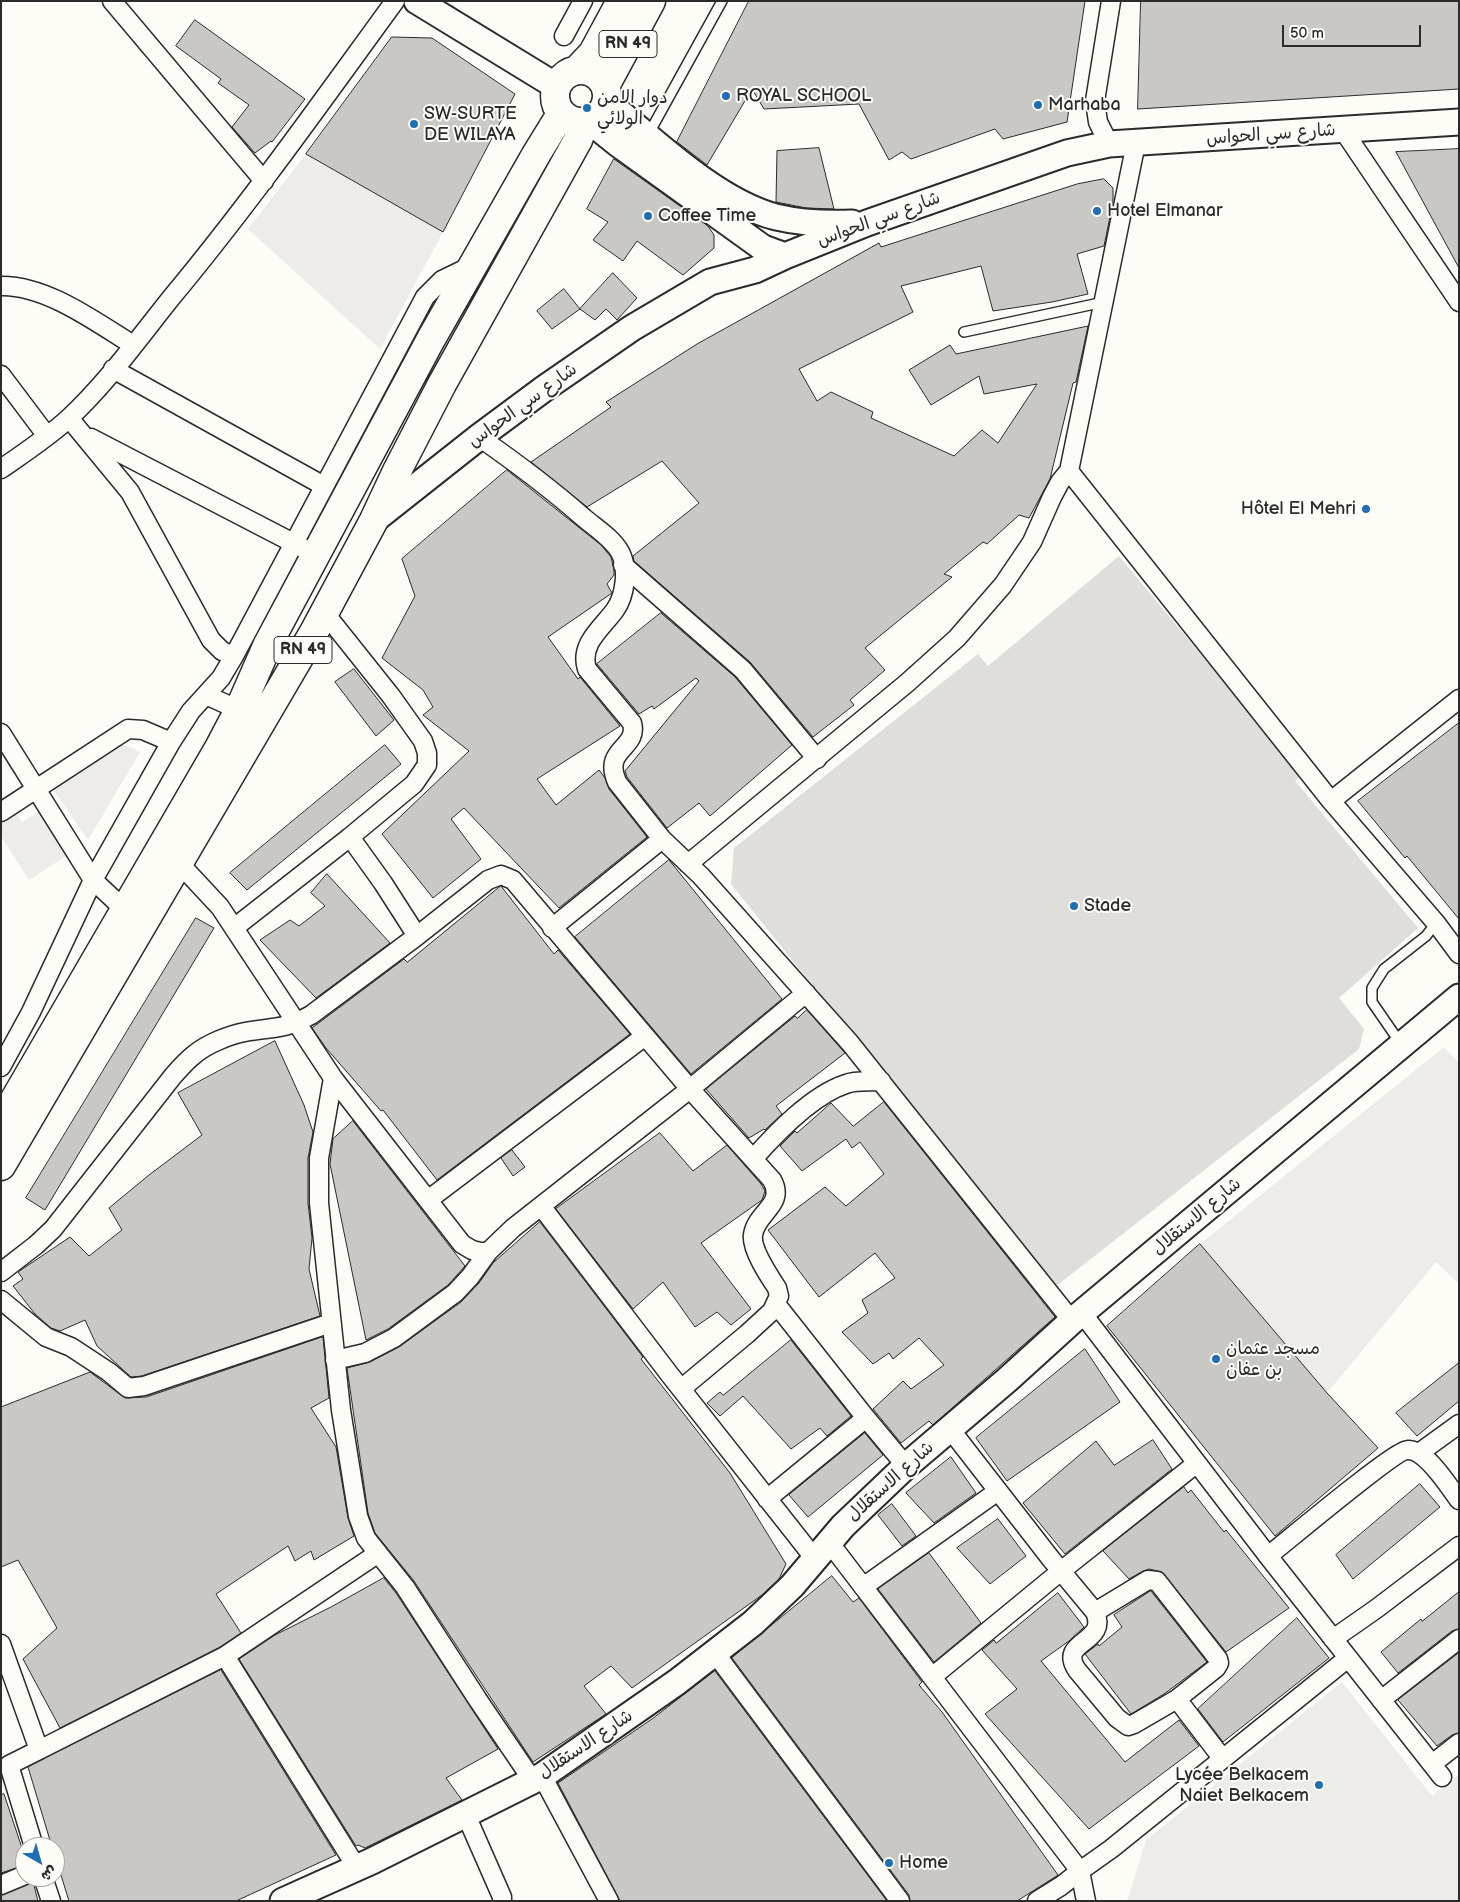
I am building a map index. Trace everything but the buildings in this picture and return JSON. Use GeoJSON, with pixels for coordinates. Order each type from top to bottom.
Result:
{"type":"FeatureCollection","features":[{"type":"Feature","properties":{"kind":"main road","name":"RN 49"},"geometry":{"type":"LineString","coordinates":[[577,70],[593,53],[621,1]]}},
{"type":"Feature","properties":{"kind":"main road","name":"RN 49"},"geometry":{"type":"LineString","coordinates":[[1,1166],[324,612],[374,520],[417,432],[572,152],[590,109],[651,1]]}},
{"type":"Feature","properties":{"kind":"main road"},"geometry":{"type":"LineString","coordinates":[[577,70],[586,70],[594,73],[601,79],[590,109],[555,101],[556,86],[564,75],[577,70]]}},
{"type":"Feature","properties":{"kind":"main road","name":"RN 49"},"geometry":{"type":"LineString","coordinates":[[1,1123],[239,710],[268,644],[305,550],[473,265],[590,109]]}},
{"type":"Feature","properties":{"kind":"street"},"geometry":{"type":"LineString","coordinates":[[112,1],[264,181]]}},
{"type":"Feature","properties":{"kind":"street"},"geometry":{"type":"LineString","coordinates":[[1,469],[69,418],[114,369],[208,254],[264,181],[395,1]]}},
{"type":"Feature","properties":{"kind":"street"},"geometry":{"type":"LineString","coordinates":[[417,1],[556,86]]}},
{"type":"Feature","properties":{"kind":"street"},"geometry":{"type":"LineString","coordinates":[[564,36],[583,1]]}},
{"type":"Feature","properties":{"kind":"street"},"geometry":{"type":"LineString","coordinates":[[1109,144],[1098,122],[1095,101],[1111,1]]}},
{"type":"Feature","properties":{"kind":"street"},"geometry":{"type":"LineString","coordinates":[[590,109],[646,137],[713,186],[756,210],[776,217],[799,221],[826,224],[867,223]]}},
{"type":"Feature","properties":{"kind":"street"},"geometry":{"type":"LineString","coordinates":[[590,109],[602,131],[617,143],[763,248],[785,256]]}},
{"type":"Feature","properties":{"kind":"street","name":"شارع سي الحواس"},"geometry":{"type":"LineString","coordinates":[[374,520],[479,437],[545,388],[632,328],[710,282],[755,270],[867,223],[1067,153],[1109,144],[1136,144],[1459,122]]}},
{"type":"Feature","properties":{"kind":"street"},"geometry":{"type":"LineString","coordinates":[[1343,130],[1459,302]]}},
{"type":"Feature","properties":{"kind":"street"},"geometry":{"type":"LineString","coordinates":[[688,864],[817,759],[957,638],[1003,586],[1032,542],[1056,489],[1069,471],[1136,144]]}},
{"type":"Feature","properties":{"kind":"street"},"geometry":{"type":"LineString","coordinates":[[1,1067],[31,1012],[93,880],[171,742],[191,711],[221,678],[305,550],[324,486],[425,297],[442,280],[473,265]]}},
{"type":"Feature","properties":{"kind":"street"},"geometry":{"type":"LineString","coordinates":[[1,286],[40,293],[86,315],[133,345]]}},
{"type":"Feature","properties":{"kind":"street"},"geometry":{"type":"LineString","coordinates":[[114,369],[324,486]]}},
{"type":"Feature","properties":{"kind":"street"},"geometry":{"type":"LineString","coordinates":[[1,375],[47,436]]}},
{"type":"Feature","properties":{"kind":"street"},"geometry":{"type":"LineString","coordinates":[[69,418],[130,492],[210,640],[222,651],[234,656]]}},
{"type":"Feature","properties":{"kind":"street"},"geometry":{"type":"LineString","coordinates":[[84,435],[305,550]]}},
{"type":"Feature","properties":{"kind":"street"},"geometry":{"type":"LineString","coordinates":[[479,437],[514,461],[608,538],[620,553],[624,565],[624,590],[619,604],[589,643],[584,659],[586,669],[632,723],[634,730],[631,737],[615,755],[612,764],[617,782],[662,839],[688,864],[850,1043],[1197,1463],[1437,1771],[1459,1743]]}},
{"type":"Feature","properties":{"kind":"street"},"geometry":{"type":"LineString","coordinates":[[1069,471],[1331,801],[1436,923],[1459,954]]}},
{"type":"Feature","properties":{"kind":"street"},"geometry":{"type":"LineString","coordinates":[[624,565],[742,670],[817,759]]}},
{"type":"Feature","properties":{"kind":"street"},"geometry":{"type":"LineString","coordinates":[[234,928],[414,784],[427,764],[427,753],[423,741],[391,696],[324,612]]}},
{"type":"Feature","properties":{"kind":"street"},"geometry":{"type":"LineString","coordinates":[[206,695],[239,710]]}},
{"type":"Feature","properties":{"kind":"street"},"geometry":{"type":"LineString","coordinates":[[1331,801],[1459,699]]}},
{"type":"Feature","properties":{"kind":"street"},"geometry":{"type":"LineString","coordinates":[[1,812],[38,790],[128,729],[143,730],[171,742]]}},
{"type":"Feature","properties":{"kind":"street"},"geometry":{"type":"LineString","coordinates":[[1,733],[93,880],[125,910]]}},
{"type":"Feature","properties":{"kind":"street"},"geometry":{"type":"LineString","coordinates":[[350,837],[383,883],[417,936]]}},
{"type":"Feature","properties":{"kind":"street"},"geometry":{"type":"LineString","coordinates":[[552,928],[662,839]]}},
{"type":"Feature","properties":{"kind":"street"},"geometry":{"type":"LineString","coordinates":[[179,863],[208,893],[234,928],[333,1078],[462,1244],[472,1250],[488,1252]]}},
{"type":"Feature","properties":{"kind":"street"},"geometry":{"type":"LineString","coordinates":[[1,1272],[36,1245],[53,1228],[172,1076],[195,1053],[223,1039],[243,1032],[280,1028],[296,1023],[312,1014],[417,936],[488,880],[501,875],[513,880],[690,1089],[772,1180],[776,1188],[775,1198],[757,1222],[752,1236],[755,1249],[777,1288],[779,1296],[776,1304],[772,1311],[747,1334],[681,1388]]}},
{"type":"Feature","properties":{"kind":"street"},"geometry":{"type":"LineString","coordinates":[[335,1360],[365,1353],[394,1338],[455,1292],[488,1252],[513,1228],[690,1089],[806,993]]}},
{"type":"Feature","properties":{"kind":"street","name":"شارع الاستقلال"},"geometry":{"type":"LineString","coordinates":[[283,1901],[318,1893],[358,1868],[538,1778],[639,1709],[715,1653],[753,1623],[792,1586],[822,1550],[869,1500],[906,1466],[1077,1318],[1401,1044],[1458,1000]]}},
{"type":"Feature","properties":{"kind":"street"},"geometry":{"type":"LineString","coordinates":[[428,1200],[645,1036]]}},
{"type":"Feature","properties":{"kind":"street"},"geometry":{"type":"LineString","coordinates":[[333,1078],[321,1142],[318,1178],[319,1203],[335,1360],[346,1447],[358,1516],[366,1538],[405,1587],[462,1676],[538,1778],[609,1901]]}},
{"type":"Feature","properties":{"kind":"street"},"geometry":{"type":"LineString","coordinates":[[753,1159],[771,1138],[811,1102],[846,1083],[881,1081]]}},
{"type":"Feature","properties":{"kind":"street"},"geometry":{"type":"LineString","coordinates":[[541,1206],[767,1499],[863,1587],[1080,1871],[1086,1901]]}},
{"type":"Feature","properties":{"kind":"street"},"geometry":{"type":"LineString","coordinates":[[1,1300],[46,1337],[71,1347],[110,1372],[128,1388],[144,1386],[331,1323]]}},
{"type":"Feature","properties":{"kind":"street"},"geometry":{"type":"LineString","coordinates":[[776,1304],[906,1466]]}},
{"type":"Feature","properties":{"kind":"street"},"geometry":{"type":"LineString","coordinates":[[767,1499],[866,1418]]}},
{"type":"Feature","properties":{"kind":"street"},"geometry":{"type":"LineString","coordinates":[[1419,1454],[1459,1424]]}},
{"type":"Feature","properties":{"kind":"street"},"geometry":{"type":"LineString","coordinates":[[950,1429],[1095,1612],[1098,1628],[1072,1654],[1071,1662],[1117,1718],[1128,1726],[1134,1724],[1177,1700],[1216,1668],[1219,1663],[1218,1659],[1157,1581],[1148,1580],[1095,1612]]}},
{"type":"Feature","properties":{"kind":"street"},"geometry":{"type":"LineString","coordinates":[[1268,1556],[1398,1454],[1408,1450],[1428,1460],[1459,1500]]}},
{"type":"Feature","properties":{"kind":"street"},"geometry":{"type":"LineString","coordinates":[[932,1677],[1197,1463]]}},
{"type":"Feature","properties":{"kind":"street"},"geometry":{"type":"LineString","coordinates":[[863,1587],[998,1491]]}},
{"type":"Feature","properties":{"kind":"street"},"geometry":{"type":"LineString","coordinates":[[1333,1639],[1458,1549]]}},
{"type":"Feature","properties":{"kind":"street"},"geometry":{"type":"LineString","coordinates":[[31,1837],[9,1765],[225,1656],[377,1554]]}},
{"type":"Feature","properties":{"kind":"street"},"geometry":{"type":"LineString","coordinates":[[1381,1700],[1459,1639]]}},
{"type":"Feature","properties":{"kind":"street"},"geometry":{"type":"LineString","coordinates":[[1,1644],[39,1750]]}},
{"type":"Feature","properties":{"kind":"street"},"geometry":{"type":"LineString","coordinates":[[715,1653],[900,1901]]}},
{"type":"Feature","properties":{"kind":"street"},"geometry":{"type":"LineString","coordinates":[[225,1656],[358,1868]]}},
{"type":"Feature","properties":{"kind":"street"},"geometry":{"type":"LineString","coordinates":[[1037,1901],[1061,1886],[1111,1849],[1348,1658]]}},
{"type":"Feature","properties":{"kind":"street"},"geometry":{"type":"LineString","coordinates":[[1177,1700],[1222,1758]]}},
{"type":"Feature","properties":{"kind":"street"},"geometry":{"type":"LineString","coordinates":[[466,1815],[502,1897],[502,1901]]}},
{"type":"Feature","properties":{"kind":"street"},"geometry":{"type":"LineString","coordinates":[[1,1885],[15,1879]]}},
{"type":"Feature","properties":{"kind":"street"},"geometry":{"type":"LineString","coordinates":[[46,1887],[51,1901]]}},
{"type":"Feature","properties":{"kind":"lane"},"geometry":{"type":"LineString","coordinates":[[646,137],[722,1]]}},
{"type":"Feature","properties":{"kind":"lane"},"geometry":{"type":"LineString","coordinates":[[964,332],[1104,302]]}},
{"type":"Feature","properties":{"kind":"lane"},"geometry":{"type":"LineString","coordinates":[[1401,1044],[1372,1002],[1372,988],[1384,969],[1426,936],[1436,923]]}},
{"type":"Feature","properties":{"kind":"shaded area"},"geometry":{"type":"Polygon","coordinates":[[[306,154],[443,232],[380,349],[248,229],[306,154]]]}},
{"type":"Feature","properties":{"kind":"shaded area","name":"Stade"},"geometry":{"type":"Polygon","coordinates":[[[1119,556],[1301,775],[1295,781],[1418,928],[1339,998],[1364,1029],[1359,1049],[1055,1287],[731,884],[734,848],[978,654],[988,666],[1119,556]]]}},
{"type":"Feature","properties":{"kind":"shaded area"},"geometry":{"type":"Polygon","coordinates":[[[121,743],[140,752],[88,840],[53,789],[121,743]]]}},
{"type":"Feature","properties":{"kind":"shaded area"},"geometry":{"type":"Polygon","coordinates":[[[42,810],[69,854],[29,880],[1,836],[1,822],[16,813],[22,822],[42,810]]]}},
{"type":"Feature","properties":{"kind":"shaded area"},"geometry":{"type":"Polygon","coordinates":[[[1444,1047],[1459,1063],[1459,1284],[1436,1262],[1327,1393],[1200,1244],[1444,1047]]]}},
{"type":"Feature","properties":{"kind":"shaded area","name":"Lycée Belkacem Naiet Belkacem"},"geometry":{"type":"Polygon","coordinates":[[[1342,1682],[1432,1796],[1459,1774],[1459,1901],[1127,1901],[1146,1840],[1342,1682]]]}},
{"type":"Feature","properties":{"kind":"place","name":"ROYAL SCHOOL"},"geometry":{"type":"Point","coordinates":[726,96]}},
{"type":"Feature","properties":{"kind":"place","name":"Marhaba"},"geometry":{"type":"Point","coordinates":[1038,105]}},
{"type":"Feature","properties":{"kind":"place","name":"دوار الامن الولائي"},"geometry":{"type":"Point","coordinates":[587,108]}},
{"type":"Feature","properties":{"kind":"place","name":"SW-SURTE DE WILAYA"},"geometry":{"type":"Point","coordinates":[414,124]}},
{"type":"Feature","properties":{"kind":"place","name":"Hotel Elmanar"},"geometry":{"type":"Point","coordinates":[1097,211]}},
{"type":"Feature","properties":{"kind":"place","name":"Coffee Time"},"geometry":{"type":"Point","coordinates":[648,216]}},
{"type":"Feature","properties":{"kind":"place","name":"Hôtel El Mehri"},"geometry":{"type":"Point","coordinates":[1366,509]}},
{"type":"Feature","properties":{"kind":"place","name":"Stade"},"geometry":{"type":"Point","coordinates":[1074,906]}},
{"type":"Feature","properties":{"kind":"place","name":"مسجد عثمان بن عفان"},"geometry":{"type":"Point","coordinates":[1216,1359]}},
{"type":"Feature","properties":{"kind":"place","name":"Lycée Belkacem Naiet Belkacem"},"geometry":{"type":"Point","coordinates":[1319,1785]}},
{"type":"Feature","properties":{"kind":"place","name":"Home"},"geometry":{"type":"Point","coordinates":[889,1863]}}]}
